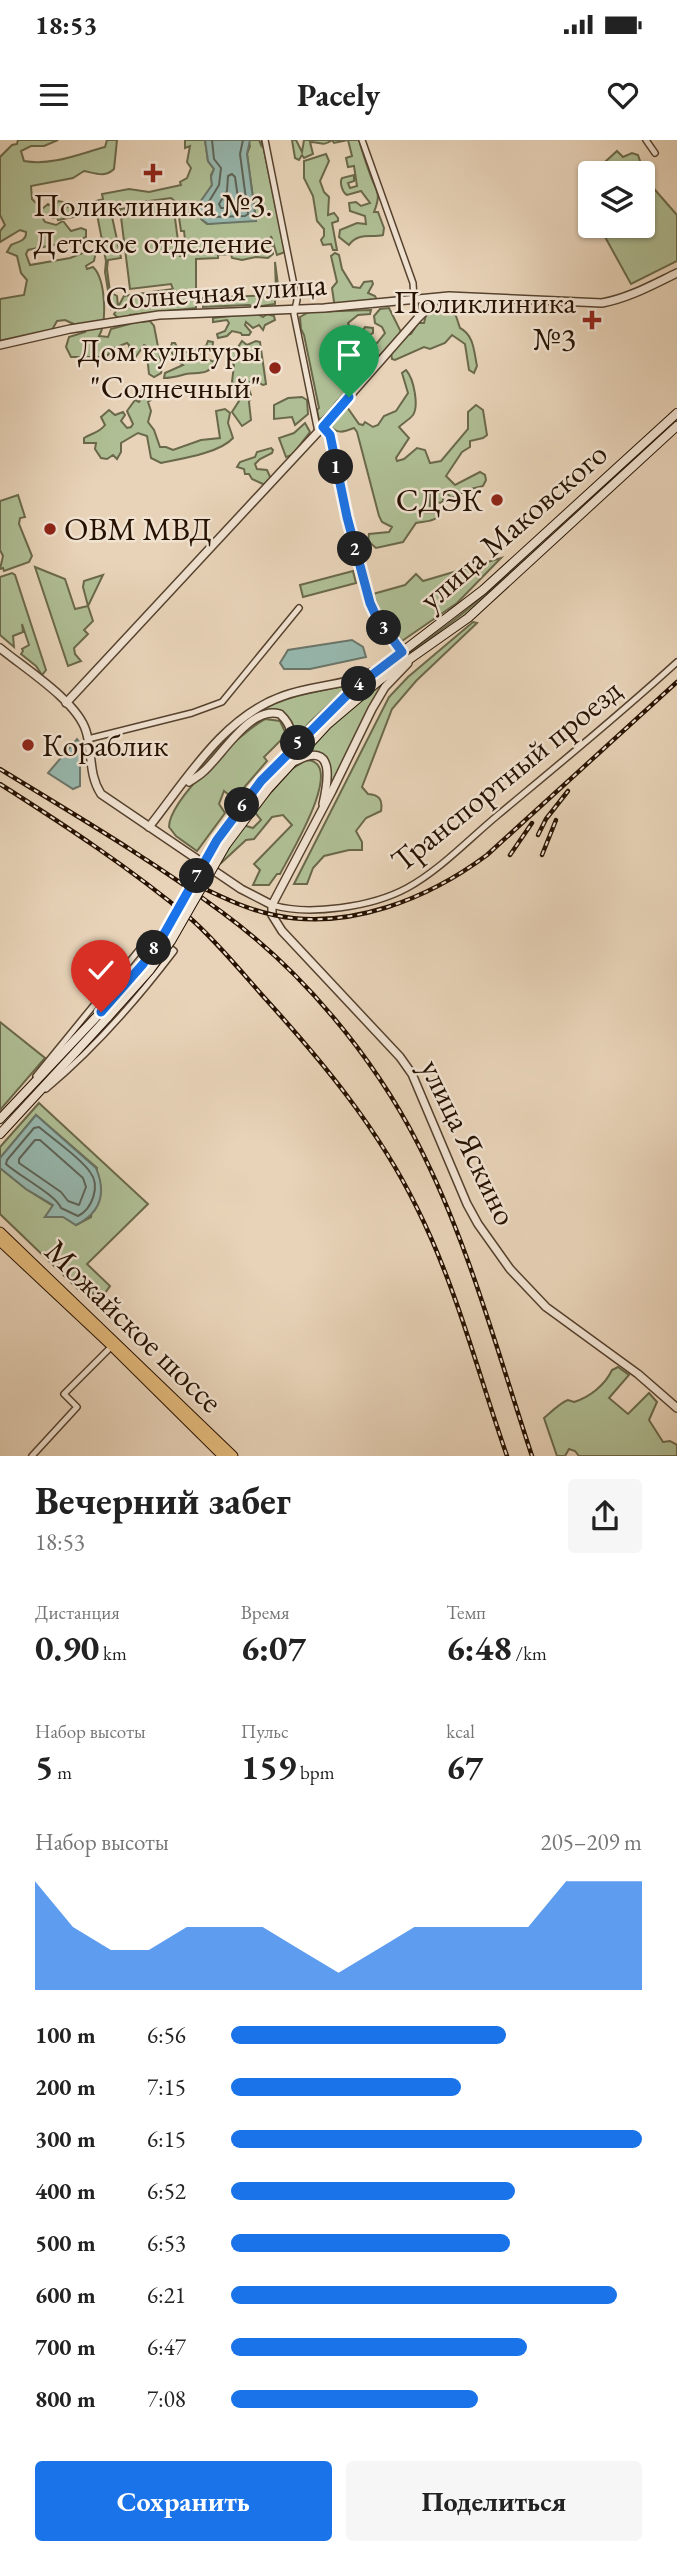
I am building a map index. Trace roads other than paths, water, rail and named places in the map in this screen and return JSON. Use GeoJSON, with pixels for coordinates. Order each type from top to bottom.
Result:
{"type":"FeatureCollection","features":[{"type":"Feature","properties":{"kind":"main road","name":"улица Маковского"},"geometry":{"type":"LineString","coordinates":[[288,760],[321,719],[376,670],[483,590],[677,413]]}},
{"type":"Feature","properties":{"kind":"main road","name":"улица Маковского"},"geometry":{"type":"LineString","coordinates":[[288,760],[346,707],[489,599],[677,426]]}},
{"type":"Feature","properties":{"kind":"main road"},"geometry":{"type":"LineString","coordinates":[[0,1134],[36,1096],[143,964],[164,934],[217,840],[254,790],[288,760]]}},
{"type":"Feature","properties":{"kind":"main road"},"geometry":{"type":"LineString","coordinates":[[3,1116],[150,970],[171,941],[226,845],[288,760]]}},
{"type":"Feature","properties":{"kind":"main road","name":"Можайское шоссе"},"geometry":{"type":"LineString","coordinates":[[0,1232],[233,1456]]}},
{"type":"Feature","properties":{"kind":"main road","name":"Можайское шоссе"},"geometry":{"type":"LineString","coordinates":[[0,1241],[112,1346],[223,1456]]}},
{"type":"Feature","properties":{"kind":"street"},"geometry":{"type":"LineString","coordinates":[[265,140],[289,254],[297,300],[295,309],[321,430],[330,435],[347,517],[373,611],[402,652]]}},
{"type":"Feature","properties":{"kind":"street"},"geometry":{"type":"LineString","coordinates":[[362,140],[413,283],[418,318]]}},
{"type":"Feature","properties":{"kind":"street"},"geometry":{"type":"LineString","coordinates":[[646,140],[655,153]]}},
{"type":"Feature","properties":{"kind":"street","name":"Солнечная улица"},"geometry":{"type":"LineString","coordinates":[[0,345],[65,330],[159,315],[295,309],[449,296],[590,304],[617,300],[677,273]]}},
{"type":"Feature","properties":{"kind":"street"},"geometry":{"type":"LineString","coordinates":[[66,702],[321,430],[438,298]]}},
{"type":"Feature","properties":{"kind":"street"},"geometry":{"type":"LineString","coordinates":[[88,739],[147,726],[222,702],[299,608]]}},
{"type":"Feature","properties":{"kind":"street"},"geometry":{"type":"LineString","coordinates":[[0,648],[66,702],[80,718],[88,739],[92,776],[101,794],[240,890],[272,905],[378,698],[411,660]]}},
{"type":"Feature","properties":{"kind":"street","name":"Транспортный проезд"},"geometry":{"type":"LineString","coordinates":[[272,905],[296,910],[337,907],[382,898],[407,888],[454,852],[677,663]]}},
{"type":"Feature","properties":{"kind":"street"},"geometry":{"type":"LineString","coordinates":[[149,827],[214,745],[253,710],[286,694],[356,679],[376,670]]}},
{"type":"Feature","properties":{"kind":"street"},"geometry":{"type":"LineString","coordinates":[[182,786],[203,772],[244,728],[265,713],[280,714],[289,726],[292,737],[288,760],[309,755],[320,757],[324,763],[329,775],[321,812]]}},
{"type":"Feature","properties":{"kind":"street","name":"улица Яскино"},"geometry":{"type":"LineString","coordinates":[[272,905],[272,915],[282,931],[400,1057],[412,1074],[467,1204],[510,1269],[546,1307],[638,1374],[677,1408]]}},
{"type":"Feature","properties":{"kind":"street"},"geometry":{"type":"LineString","coordinates":[[19,1098],[152,934],[174,951],[143,992],[86,1054],[36,1096],[29,1096],[29,1088]]}},
{"type":"Feature","properties":{"kind":"street"},"geometry":{"type":"LineString","coordinates":[[13,1120],[3,1116],[7,1107],[38,1073]]}},
{"type":"Feature","properties":{"kind":"street"},"geometry":{"type":"LineString","coordinates":[[32,1456],[77,1407],[64,1394],[112,1346]]}},
{"type":"Feature","properties":{"kind":"water"},"geometry":{"type":"Polygon","coordinates":[[[205,140],[250,140],[247,154],[256,221],[208,224],[201,219],[198,205],[212,185],[214,169],[208,161],[205,140]]]}},
{"type":"Feature","properties":{"kind":"water"},"geometry":{"type":"Polygon","coordinates":[[[352,640],[363,647],[366,657],[310,669],[284,669],[280,663],[288,650],[352,640]]]}},
{"type":"Feature","properties":{"kind":"water"},"geometry":{"type":"Polygon","coordinates":[[[77,739],[80,743],[80,786],[73,789],[48,773],[77,739]]]}},
{"type":"Feature","properties":{"kind":"water"},"geometry":{"type":"Polygon","coordinates":[[[36,1115],[96,1168],[101,1186],[99,1202],[91,1215],[76,1225],[63,1217],[45,1217],[53,1205],[26,1189],[0,1168],[0,1158],[36,1115]]]}},
{"type":"Feature","properties":{"kind":"railway"},"geometry":{"type":"LineString","coordinates":[[203,888],[256,910],[302,919],[358,915],[413,898],[464,871],[487,855],[677,682]]}},
{"type":"Feature","properties":{"kind":"railway"},"geometry":{"type":"LineString","coordinates":[[0,769],[141,856],[223,913],[280,961],[333,1017],[357,1047],[417,1142],[452,1218],[532,1456]]}},
{"type":"Feature","properties":{"kind":"railway"},"geometry":{"type":"LineString","coordinates":[[0,784],[97,848],[190,918],[284,1020],[347,1096],[385,1150],[431,1238],[455,1299],[507,1456]]}},
{"type":"Feature","properties":{"kind":"railway"},"geometry":{"type":"LineString","coordinates":[[538,835],[546,819],[568,791]]}},
{"type":"Feature","properties":{"kind":"railway"},"geometry":{"type":"LineString","coordinates":[[542,855],[556,820]]}},
{"type":"Feature","properties":{"kind":"railway"},"geometry":{"type":"LineString","coordinates":[[510,855],[532,823]]}},
{"type":"Feature","properties":{"kind":"place","name":"Поликлиника №3. Детское отделение"},"geometry":{"type":"Point","coordinates":[153,173]}},
{"type":"Feature","properties":{"kind":"place","name":"Поликлиника №3"},"geometry":{"type":"Point","coordinates":[592,320]}},
{"type":"Feature","properties":{"kind":"place","name":"Дом культуры \"Солнечный\""},"geometry":{"type":"Point","coordinates":[275,368]}},
{"type":"Feature","properties":{"kind":"place","name":"СДЭК"},"geometry":{"type":"Point","coordinates":[497,500]}},
{"type":"Feature","properties":{"kind":"place","name":"ОВМ МВД"},"geometry":{"type":"Point","coordinates":[50,529]}},
{"type":"Feature","properties":{"kind":"place","name":"Кораблик"},"geometry":{"type":"Point","coordinates":[28,745]}}]}
